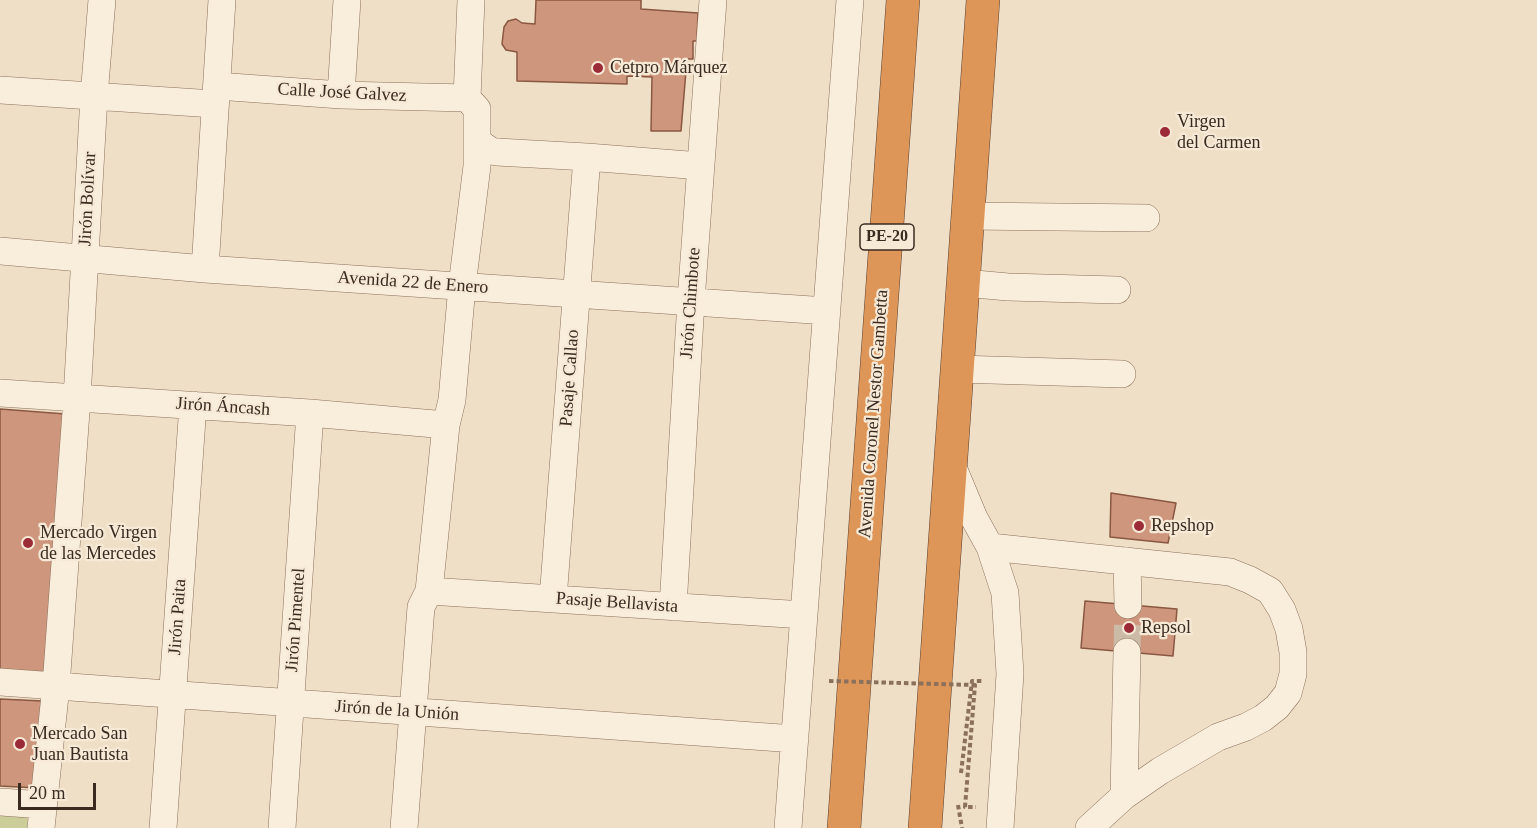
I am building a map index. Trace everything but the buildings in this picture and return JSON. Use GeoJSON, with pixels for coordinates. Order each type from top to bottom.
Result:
{"type":"FeatureCollection","features":[{"type":"Feature","properties":{"kind":"highway","name":"Avenida Coronel Nestor Gambetta"},"geometry":{"type":"LineString","coordinates":[[844,828],[903,0]]}},
{"type":"Feature","properties":{"kind":"highway"},"geometry":{"type":"LineString","coordinates":[[925,828],[983,0]]}},
{"type":"Feature","properties":{"kind":"street","name":"Jirón Bolívar"},"geometry":{"type":"LineString","coordinates":[[42,817],[56,686],[102,0]]}},
{"type":"Feature","properties":{"kind":"street"},"geometry":{"type":"LineString","coordinates":[[205,269],[222,0]]}},
{"type":"Feature","properties":{"kind":"street"},"geometry":{"type":"LineString","coordinates":[[341,95],[347,0]]}},
{"type":"Feature","properties":{"kind":"street"},"geometry":{"type":"LineString","coordinates":[[404,828],[421,607],[429,591],[446,425],[452,400],[478,142],[477,109],[467,98],[471,0]]}},
{"type":"Feature","properties":{"kind":"street","name":"Jirón Chimbote"},"geometry":{"type":"LineString","coordinates":[[673,607],[691,302],[713,0]]}},
{"type":"Feature","properties":{"kind":"street"},"geometry":{"type":"LineString","coordinates":[[788,828],[850,0]]}},
{"type":"Feature","properties":{"kind":"street","name":"Calle José Galvez"},"geometry":{"type":"LineString","coordinates":[[0,90],[94,96],[341,95],[467,98]]}},
{"type":"Feature","properties":{"kind":"street"},"geometry":{"type":"LineString","coordinates":[[478,142],[491,151],[498,152],[701,166]]}},
{"type":"Feature","properties":{"kind":"street","name":"Pasaje Callao"},"geometry":{"type":"LineString","coordinates":[[553,599],[587,157]]}},
{"type":"Feature","properties":{"kind":"street"},"geometry":{"type":"LineString","coordinates":[[968,216],[1146,218]]}},
{"type":"Feature","properties":{"kind":"street","name":"Avenida 22 de Enero"},"geometry":{"type":"LineString","coordinates":[[0,251],[205,269],[826,310]]}},
{"type":"Feature","properties":{"kind":"street"},"geometry":{"type":"LineString","coordinates":[[964,283],[1008,287],[1117,290]]}},
{"type":"Feature","properties":{"kind":"street"},"geometry":{"type":"LineString","coordinates":[[958,369],[1122,374]]}},
{"type":"Feature","properties":{"kind":"street","name":"Jirón Áncash"},"geometry":{"type":"LineString","coordinates":[[0,393],[310,413],[446,425]]}},
{"type":"Feature","properties":{"kind":"street","name":"Jirón Paita"},"geometry":{"type":"LineString","coordinates":[[163,828],[193,405]]}},
{"type":"Feature","properties":{"kind":"street","name":"Jirón Pimentel"},"geometry":{"type":"LineString","coordinates":[[282,828],[310,413]]}},
{"type":"Feature","properties":{"kind":"street"},"geometry":{"type":"LineString","coordinates":[[951,463],[974,518],[990,547],[1005,593],[1010,674],[1000,828]]}},
{"type":"Feature","properties":{"kind":"street"},"geometry":{"type":"LineString","coordinates":[[990,547],[1230,572],[1270,591],[1289,629],[1293,652],[1293,674],[1288,693],[1277,707],[1263,718],[1198,748],[1124,795],[1089,828]]}},
{"type":"Feature","properties":{"kind":"street"},"geometry":{"type":"LineString","coordinates":[[1127,561],[1128,605]]}},
{"type":"Feature","properties":{"kind":"street","name":"Pasaje Bellavista"},"geometry":{"type":"LineString","coordinates":[[429,591],[804,615]]}},
{"type":"Feature","properties":{"kind":"street"},"geometry":{"type":"LineString","coordinates":[[1124,795],[1127,652]]}},
{"type":"Feature","properties":{"kind":"street","name":"Jirón de la Unión"},"geometry":{"type":"LineString","coordinates":[[0,682],[795,739]]}},
{"type":"Feature","properties":{"kind":"street"},"geometry":{"type":"LineString","coordinates":[[0,802],[42,817]]}},
{"type":"Feature","properties":{"kind":"path"},"geometry":{"type":"LineString","coordinates":[[829,681],[975,685],[965,807],[976,808],[977,796]]}},
{"type":"Feature","properties":{"kind":"path"},"geometry":{"type":"LineString","coordinates":[[960,779],[972,681],[987,681]]}},
{"type":"Feature","properties":{"kind":"green space"},"geometry":{"type":"Polygon","coordinates":[[[0,813],[28,815],[27,828],[0,828],[0,813]]]}},
{"type":"Feature","properties":{"kind":"tunnel"},"geometry":{"type":"LineString","coordinates":[[1127,652],[1128,605]]}},
{"type":"Feature","properties":{"kind":"place","name":"Cetpro Márquez"},"geometry":{"type":"Point","coordinates":[598,68]}},
{"type":"Feature","properties":{"kind":"place","name":"Virgen del Carmen"},"geometry":{"type":"Point","coordinates":[1165,132]}},
{"type":"Feature","properties":{"kind":"place","name":"Repshop"},"geometry":{"type":"Point","coordinates":[1139,526]}},
{"type":"Feature","properties":{"kind":"place","name":"Mercado Virgen de las Mercedes"},"geometry":{"type":"Point","coordinates":[28,543]}},
{"type":"Feature","properties":{"kind":"place","name":"Repsol"},"geometry":{"type":"Point","coordinates":[1129,628]}},
{"type":"Feature","properties":{"kind":"place","name":"Mercado San Juan Bautista"},"geometry":{"type":"Point","coordinates":[20,744]}}]}
